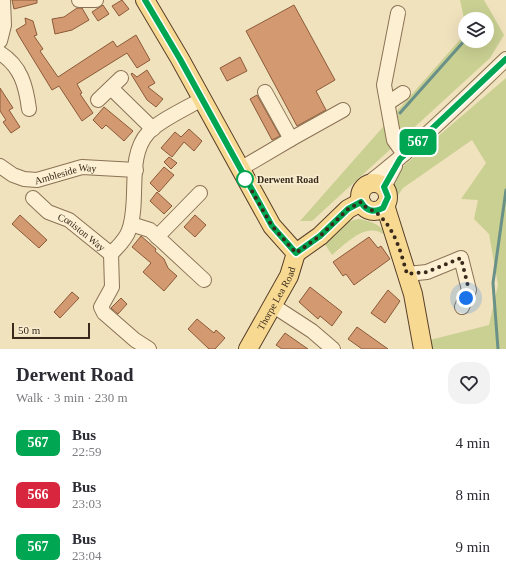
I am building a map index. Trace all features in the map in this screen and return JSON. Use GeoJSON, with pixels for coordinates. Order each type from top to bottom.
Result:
{"type":"FeatureCollection","features":[{"type":"Feature","properties":{"kind":"main road"},"geometry":{"type":"LineString","coordinates":[[144,0],[202,99],[272,226],[296,253],[320,236],[348,209],[374,198],[396,238],[413,294],[423,349]]}},
{"type":"Feature","properties":{"kind":"main road","name":"Thorpe Lea Road"},"geometry":{"type":"LineString","coordinates":[[248,349],[289,276],[296,253]]}},
{"type":"Feature","properties":{"kind":"street"},"geometry":{"type":"LineString","coordinates":[[0,41],[3,0]]}},
{"type":"Feature","properties":{"kind":"street"},"geometry":{"type":"LineString","coordinates":[[79,0],[96,0]]}},
{"type":"Feature","properties":{"kind":"street"},"geometry":{"type":"LineString","coordinates":[[398,12],[384,85],[394,140],[402,156]]}},
{"type":"Feature","properties":{"kind":"street"},"geometry":{"type":"LineString","coordinates":[[0,53],[10,59],[23,78],[29,108]]}},
{"type":"Feature","properties":{"kind":"street"},"geometry":{"type":"LineString","coordinates":[[374,198],[402,156],[506,59]]}},
{"type":"Feature","properties":{"kind":"street"},"geometry":{"type":"LineString","coordinates":[[98,100],[116,83],[153,129]]}},
{"type":"Feature","properties":{"kind":"street"},"geometry":{"type":"LineString","coordinates":[[265,92],[292,139]]}},
{"type":"Feature","properties":{"kind":"street"},"geometry":{"type":"LineString","coordinates":[[388,103],[403,93]]}},
{"type":"Feature","properties":{"kind":"street"},"geometry":{"type":"LineString","coordinates":[[149,349],[112,321],[104,313],[101,307],[112,287],[111,254],[125,238],[131,224],[136,157],[141,144],[148,133],[153,129],[202,99]]}},
{"type":"Feature","properties":{"kind":"street"},"geometry":{"type":"LineString","coordinates":[[240,169],[343,110]]}},
{"type":"Feature","properties":{"kind":"street","name":"Ambleside Way"},"geometry":{"type":"LineString","coordinates":[[0,166],[13,175],[24,179],[37,180],[82,167],[136,170]]}},
{"type":"Feature","properties":{"kind":"street"},"geometry":{"type":"LineString","coordinates":[[157,237],[200,193]]}},
{"type":"Feature","properties":{"kind":"street","name":"Coniston Way"},"geometry":{"type":"LineString","coordinates":[[33,198],[48,212],[69,220],[111,254]]}},
{"type":"Feature","properties":{"kind":"street"},"geometry":{"type":"LineString","coordinates":[[131,224],[150,230],[204,280]]}},
{"type":"Feature","properties":{"kind":"street"},"geometry":{"type":"LineString","coordinates":[[407,274],[427,272],[461,258],[469,290],[462,307]]}},
{"type":"Feature","properties":{"kind":"street"},"geometry":{"type":"LineString","coordinates":[[272,305],[312,331],[333,349]]}},
{"type":"Feature","properties":{"kind":"green space"},"geometry":{"type":"Polygon","coordinates":[[[460,0],[484,0],[491,12],[463,12],[460,0]]]}},
{"type":"Feature","properties":{"kind":"green space"},"geometry":{"type":"Polygon","coordinates":[[[494,18],[504,35],[490,58],[312,221],[300,221],[458,42],[458,48],[494,48],[494,18]]]}},
{"type":"Feature","properties":{"kind":"green space"},"geometry":{"type":"Polygon","coordinates":[[[506,78],[506,349],[432,349],[430,340],[489,325],[498,285],[489,234],[474,219],[478,200],[461,199],[486,163],[472,140],[403,188],[396,198],[397,224],[391,210],[391,190],[400,169],[506,78]]]}},
{"type":"Feature","properties":{"kind":"green space"},"geometry":{"type":"Polygon","coordinates":[[[360,219],[379,226],[386,236],[379,232],[365,232],[351,239],[332,255],[325,244],[336,231],[345,224],[360,219]]]}},
{"type":"Feature","properties":{"kind":"building"},"geometry":{"type":"Polygon","coordinates":[[[12,0],[37,0],[37,3],[14,9],[12,0]]]}},
{"type":"Feature","properties":{"kind":"building"},"geometry":{"type":"Polygon","coordinates":[[[122,0],[129,9],[119,16],[112,6],[122,0]]]}},
{"type":"Feature","properties":{"kind":"building"},"geometry":{"type":"Polygon","coordinates":[[[103,5],[109,14],[98,21],[92,12],[103,5]]]}},
{"type":"Feature","properties":{"kind":"building"},"geometry":{"type":"Polygon","coordinates":[[[294,5],[335,80],[316,91],[326,110],[297,126],[246,31],[294,5]]]}},
{"type":"Feature","properties":{"kind":"building"},"geometry":{"type":"Polygon","coordinates":[[[77,8],[82,8],[89,20],[72,30],[55,34],[52,19],[64,17],[77,8]]]}},
{"type":"Feature","properties":{"kind":"building"},"geometry":{"type":"Polygon","coordinates":[[[25,18],[33,21],[37,35],[34,36],[43,49],[40,51],[58,77],[113,41],[117,47],[136,35],[150,60],[137,68],[127,53],[77,84],[82,93],[80,94],[93,113],[82,121],[59,86],[52,90],[19,36],[16,30],[26,24],[25,18]]]}},
{"type":"Feature","properties":{"kind":"building"},"geometry":{"type":"Polygon","coordinates":[[[240,57],[247,71],[227,81],[220,68],[240,57]]]}},
{"type":"Feature","properties":{"kind":"building"},"geometry":{"type":"Polygon","coordinates":[[[147,70],[155,83],[148,87],[163,99],[156,107],[147,100],[131,74],[132,73],[137,77],[147,70]]]}},
{"type":"Feature","properties":{"kind":"building"},"geometry":{"type":"Polygon","coordinates":[[[0,88],[13,108],[9,110],[20,127],[11,133],[3,122],[6,120],[0,111],[0,88]]]}},
{"type":"Feature","properties":{"kind":"building"},"geometry":{"type":"Polygon","coordinates":[[[257,95],[280,136],[272,140],[250,99],[257,95]]]}},
{"type":"Feature","properties":{"kind":"building"},"geometry":{"type":"Polygon","coordinates":[[[104,107],[133,131],[124,141],[106,125],[102,129],[93,120],[104,107]]]}},
{"type":"Feature","properties":{"kind":"building"},"geometry":{"type":"Polygon","coordinates":[[[189,129],[202,141],[194,151],[184,142],[172,157],[161,148],[175,132],[181,137],[189,129]]]}},
{"type":"Feature","properties":{"kind":"building"},"geometry":{"type":"Polygon","coordinates":[[[169,157],[177,163],[171,169],[164,162],[169,157]]]}},
{"type":"Feature","properties":{"kind":"building"},"geometry":{"type":"Polygon","coordinates":[[[164,167],[174,175],[159,192],[150,183],[164,167]]]}},
{"type":"Feature","properties":{"kind":"building"},"geometry":{"type":"Polygon","coordinates":[[[157,192],[172,206],[164,214],[150,201],[157,192]]]}},
{"type":"Feature","properties":{"kind":"building"},"geometry":{"type":"Polygon","coordinates":[[[20,215],[47,240],[39,248],[12,224],[20,215]]]}},
{"type":"Feature","properties":{"kind":"building"},"geometry":{"type":"Polygon","coordinates":[[[195,215],[206,225],[195,237],[184,227],[195,215]]]}},
{"type":"Feature","properties":{"kind":"building"},"geometry":{"type":"Polygon","coordinates":[[[141,236],[156,249],[155,251],[164,259],[168,268],[177,276],[164,291],[143,272],[151,263],[132,247],[141,236]]]}},
{"type":"Feature","properties":{"kind":"building"},"geometry":{"type":"Polygon","coordinates":[[[369,237],[378,248],[381,246],[390,259],[354,285],[346,274],[343,276],[333,262],[369,237]]]}},
{"type":"Feature","properties":{"kind":"building"},"geometry":{"type":"Polygon","coordinates":[[[310,287],[342,312],[332,326],[320,316],[318,319],[299,302],[310,287]]]}},
{"type":"Feature","properties":{"kind":"building"},"geometry":{"type":"Polygon","coordinates":[[[388,290],[400,301],[385,323],[371,313],[388,290]]]}},
{"type":"Feature","properties":{"kind":"building"},"geometry":{"type":"Polygon","coordinates":[[[72,292],[79,298],[60,318],[54,312],[72,292]]]}},
{"type":"Feature","properties":{"kind":"building"},"geometry":{"type":"Polygon","coordinates":[[[121,298],[127,304],[118,314],[111,308],[121,298]]]}},
{"type":"Feature","properties":{"kind":"building"},"geometry":{"type":"Polygon","coordinates":[[[197,319],[214,333],[216,330],[225,338],[215,349],[209,349],[188,329],[197,319]]]}},
{"type":"Feature","properties":{"kind":"building"},"geometry":{"type":"Polygon","coordinates":[[[357,327],[388,349],[362,349],[348,339],[357,327]]]}},
{"type":"Feature","properties":{"kind":"building"},"geometry":{"type":"Polygon","coordinates":[[[285,333],[308,349],[282,349],[276,345],[285,333]]]}},
{"type":"Feature","properties":{"kind":"waterway"},"geometry":{"type":"LineString","coordinates":[[400,113],[458,48]]}},
{"type":"Feature","properties":{"kind":"waterway"},"geometry":{"type":"LineString","coordinates":[[498,349],[493,283],[506,190]]}},
{"type":"Feature","properties":{"kind":"bus line","name":"567"},"geometry":{"type":"LineString","coordinates":[[145,0],[180,59],[272,226],[296,253],[320,236],[348,209],[361,202],[363,206],[370,210],[375,211],[383,208],[388,197],[384,187],[400,159],[458,106],[506,59]]}},
{"type":"Feature","properties":{"kind":"place","name":"Derwent Road"},"geometry":{"type":"Point","coordinates":[245,179]}},
{"type":"Feature","properties":{"kind":"route"},"geometry":{"type":"LineString","coordinates":[[245,179],[276,232],[296,253],[320,236],[348,209],[361,202],[363,206],[375,211],[383,219],[396,238],[407,274],[427,272],[461,258],[469,290],[466,298]]}}]}
